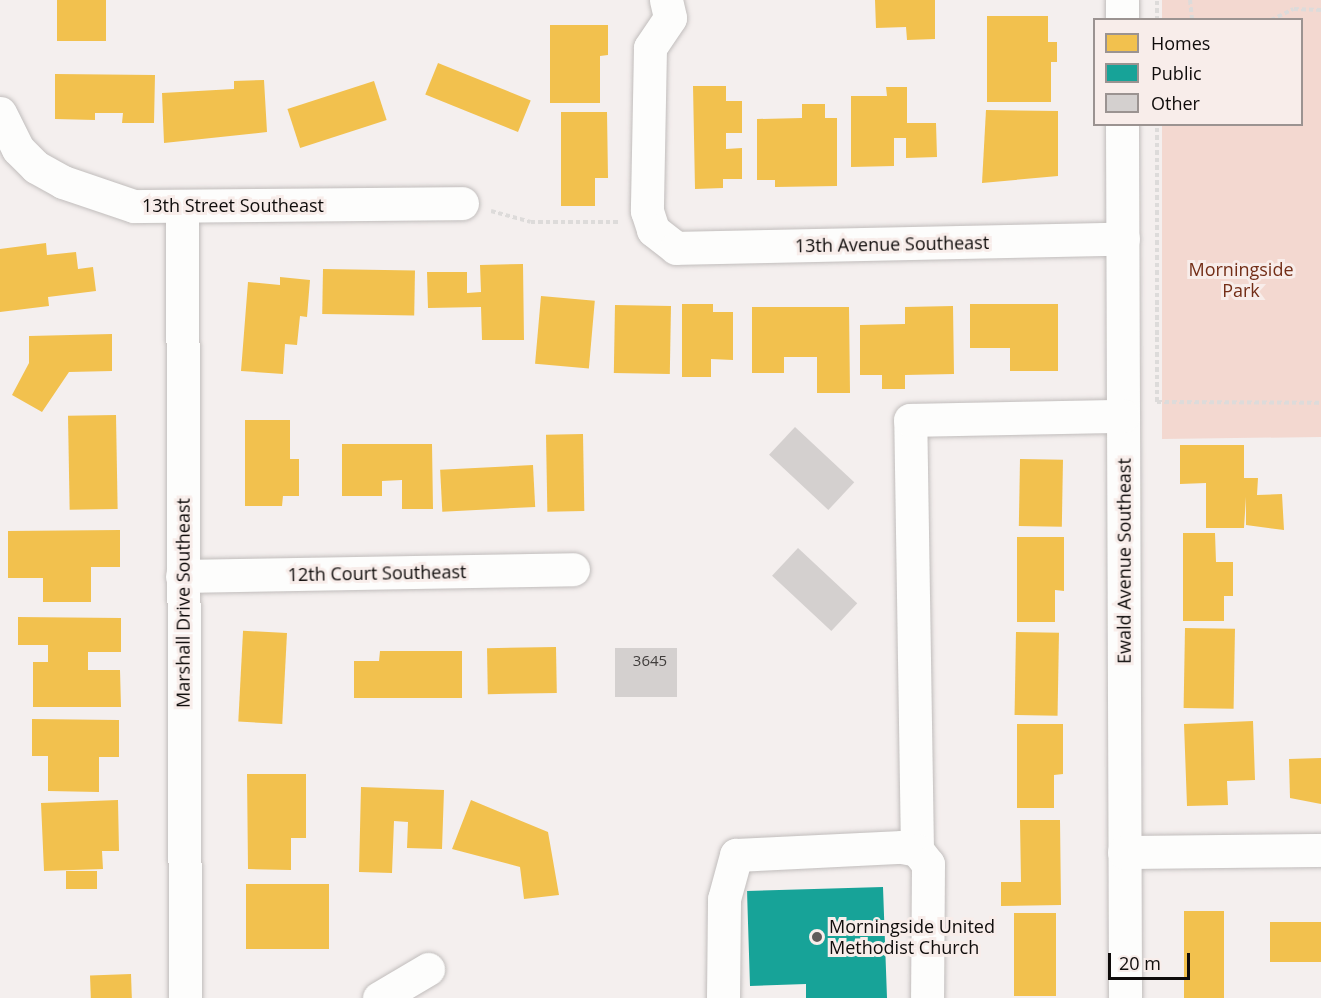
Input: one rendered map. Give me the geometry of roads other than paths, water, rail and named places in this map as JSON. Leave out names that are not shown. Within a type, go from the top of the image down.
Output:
[{"type":"street","points":[[1122,0],[1122,18]]},
{"type":"street","name":"13th Avenue Southeast","points":[[668,9],[650,48],[657,230],[676,248],[1123,239]]},
{"type":"street","name":"13th Street Southeast","points":[[0,113],[18,149],[63,182],[134,206],[182,208],[462,203]]},
{"type":"street","name":"Ewald Avenue Southeast","points":[[1122,126],[1125,998]]},
{"type":"street","name":"Marshall Drive Southeast","points":[[182,208],[185,998]]},
{"type":"street","points":[[917,850],[910,420],[1123,408]]},
{"type":"street","name":"12th Court Southeast","points":[[182,576],[573,569]]},
{"type":"street","points":[[723,998],[723,899],[736,855],[902,846],[917,850],[928,864],[927,998]]},
{"type":"street","points":[[1124,852],[1321,850]]},
{"type":"street","points":[[379,998],[428,969]]},
{"type":"place","name":"Morningside United Methodist Church","points":[[817,937]]},
{"type":"park label","name":"Morningside Park","points":[[1241,280]]}]
